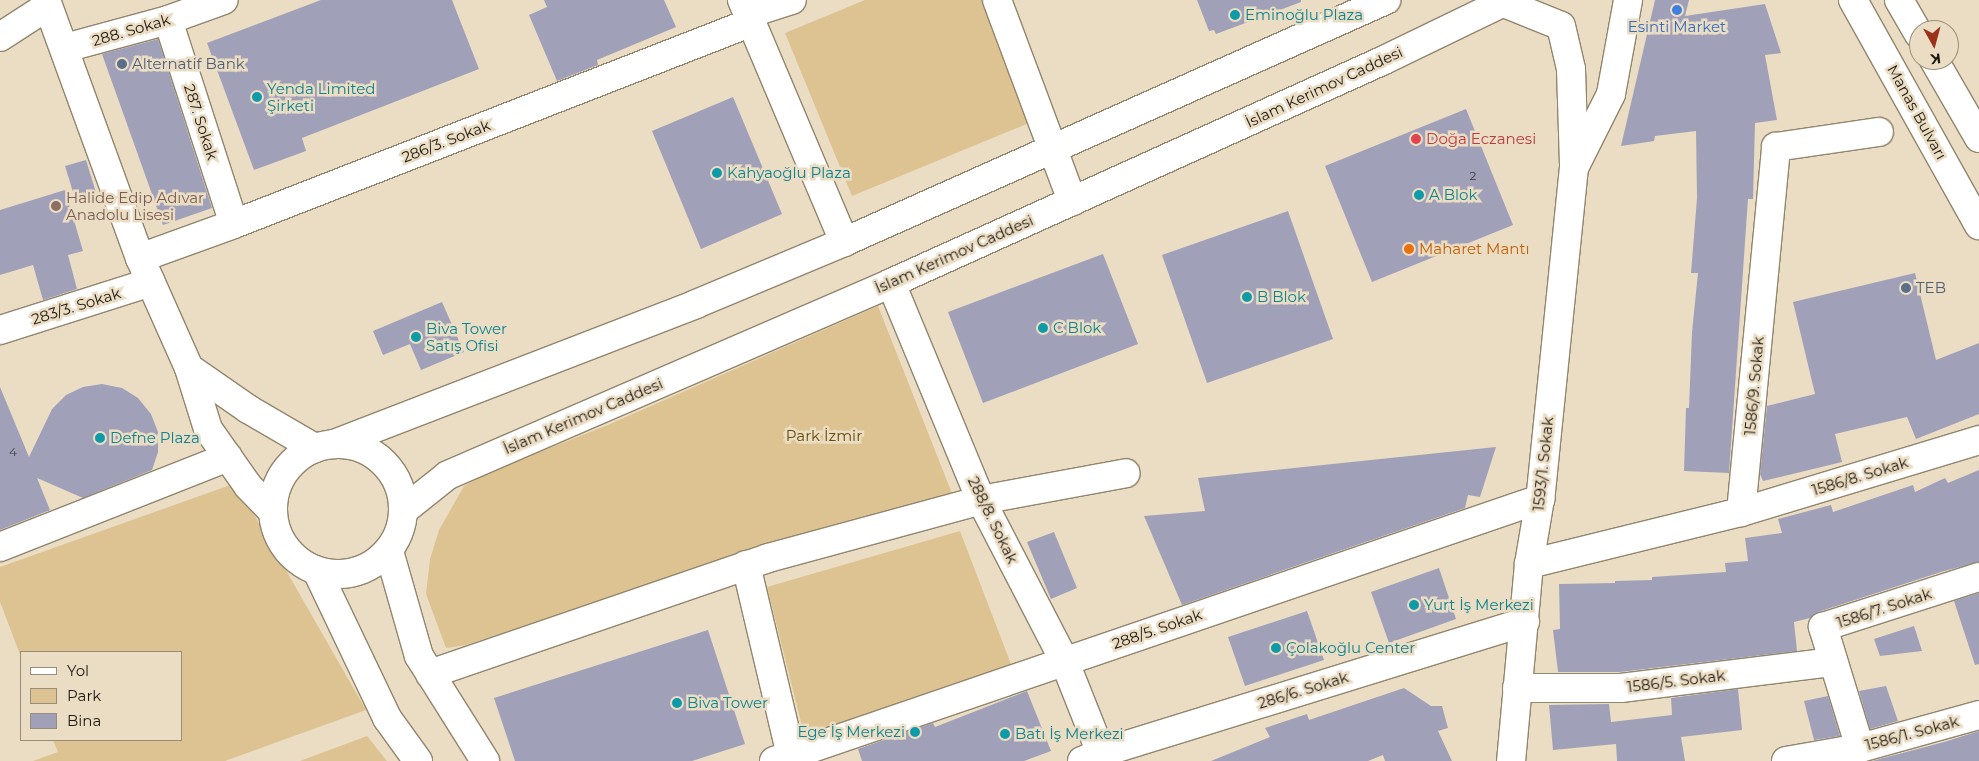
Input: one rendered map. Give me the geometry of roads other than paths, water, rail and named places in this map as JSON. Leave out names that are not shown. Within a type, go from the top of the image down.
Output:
[{"type":"street","name":"288. Sokak","points":[[65,48],[168,20],[224,0]]},
{"type":"street","name":"286/3. Sokak","points":[[140,258],[234,224],[747,12],[792,0]]},
{"type":"street","points":[[997,0],[1072,201]]},
{"type":"street","points":[[189,368],[248,409],[324,446],[356,446],[376,455],[391,470],[401,489],[404,510],[400,532],[389,550],[374,564],[356,572],[336,574],[317,571],[295,558],[279,537],[273,512],[275,492],[283,474],[297,458],[324,446],[696,304],[844,242],[1386,0]]},
{"type":"street","name":"1593/1. Sokak","points":[[1574,167],[1611,94],[1628,0]]},
{"type":"street","name":"Manas Bulvarı","points":[[1853,0],[1979,225]]},
{"type":"street","points":[[1899,0],[1911,20]]},
{"type":"street","name":"1593/1. Sokak","points":[[1506,1],[1561,26],[1571,69],[1574,167],[1540,500],[1529,564],[1512,761]]},
{"type":"street","name":"İslam Kerimov Caddesi","points":[[404,510],[448,475],[891,283],[1382,61],[1506,1]]},
{"type":"street","points":[[0,37],[47,3],[140,258],[189,368],[208,429],[248,486],[273,512]]},
{"type":"street","points":[[747,12],[844,242]]},
{"type":"street","name":"287. Sokak","points":[[168,20],[234,224]]},
{"type":"street","points":[[1940,70],[1979,138]]},
{"type":"street","name":"1586/9. Sokak","points":[[1741,512],[1776,147],[1879,132]]},
{"type":"street","name":"283/3. Sokak","points":[[0,330],[151,282]]},
{"type":"street","name":"288/8. Sokak","points":[[891,283],[981,500],[1064,660],[1091,757]]},
{"type":"street","name":"1586/8. Sokak","points":[[1741,512],[1979,440]]},
{"type":"street","points":[[0,547],[228,457]]},
{"type":"street","points":[[430,674],[746,565],[981,500],[1126,473]]},
{"type":"street","name":"288/5. Sokak","points":[[783,758],[1064,660],[1540,500]]},
{"type":"street","points":[[1529,564],[1741,512]]},
{"type":"street","points":[[389,550],[419,656],[485,761]]},
{"type":"street","points":[[746,565],[783,758]]},
{"type":"street","points":[[317,571],[387,718],[418,761]]},
{"type":"street","name":"1586/7. Sokak","points":[[1860,748],[1823,627],[1979,577]]},
{"type":"street","name":"286/6. Sokak","points":[[1091,757],[1525,622]]},
{"type":"street","name":"1586/5. Sokak","points":[[1517,688],[1621,688],[1834,662]]},
{"type":"street","name":"1586/1. Sokak","points":[[1786,761],[1860,748],[1979,715]]},
{"type":"place","name":"Esinti Market","points":[[1677,10]]},
{"type":"place","name":"Eminoğlu Plaza","points":[[1235,15]]},
{"type":"place","name":"Alternatif Bank","points":[[122,64]]},
{"type":"place","name":"Yenda Limited Şirketi","points":[[257,97]]},
{"type":"place","name":"Doğa Eczanesi","points":[[1416,139]]},
{"type":"place","name":"Kahyaoğlu Plaza","points":[[717,173]]},
{"type":"place","name":"A Blok","points":[[1419,195]]},
{"type":"place","name":"Halide Edip Adıvar Anadolu Lisesi","points":[[56,206]]},
{"type":"place","name":"Maharet Mantı","points":[[1409,249]]},
{"type":"place","name":"TEB","points":[[1906,288]]},
{"type":"place","name":"B Blok","points":[[1247,297]]},
{"type":"place","name":"C Blok","points":[[1043,328]]},
{"type":"place","name":"Biva Tower Satış Ofisi","points":[[416,337]]},
{"type":"place","name":"Defne Plaza","points":[[100,438]]},
{"type":"place","name":"Yurt İş Merkezi","points":[[1414,605]]},
{"type":"place","name":"Çolakoğlu Center","points":[[1276,648]]},
{"type":"place","name":"Biva Tower","points":[[677,703]]},
{"type":"place","name":"Ege İş Merkezi","points":[[915,732]]},
{"type":"place","name":"Batı İş Merkezi","points":[[1005,734]]},
{"type":"park label","name":"Park İzmir","points":[[824,436]]}]
